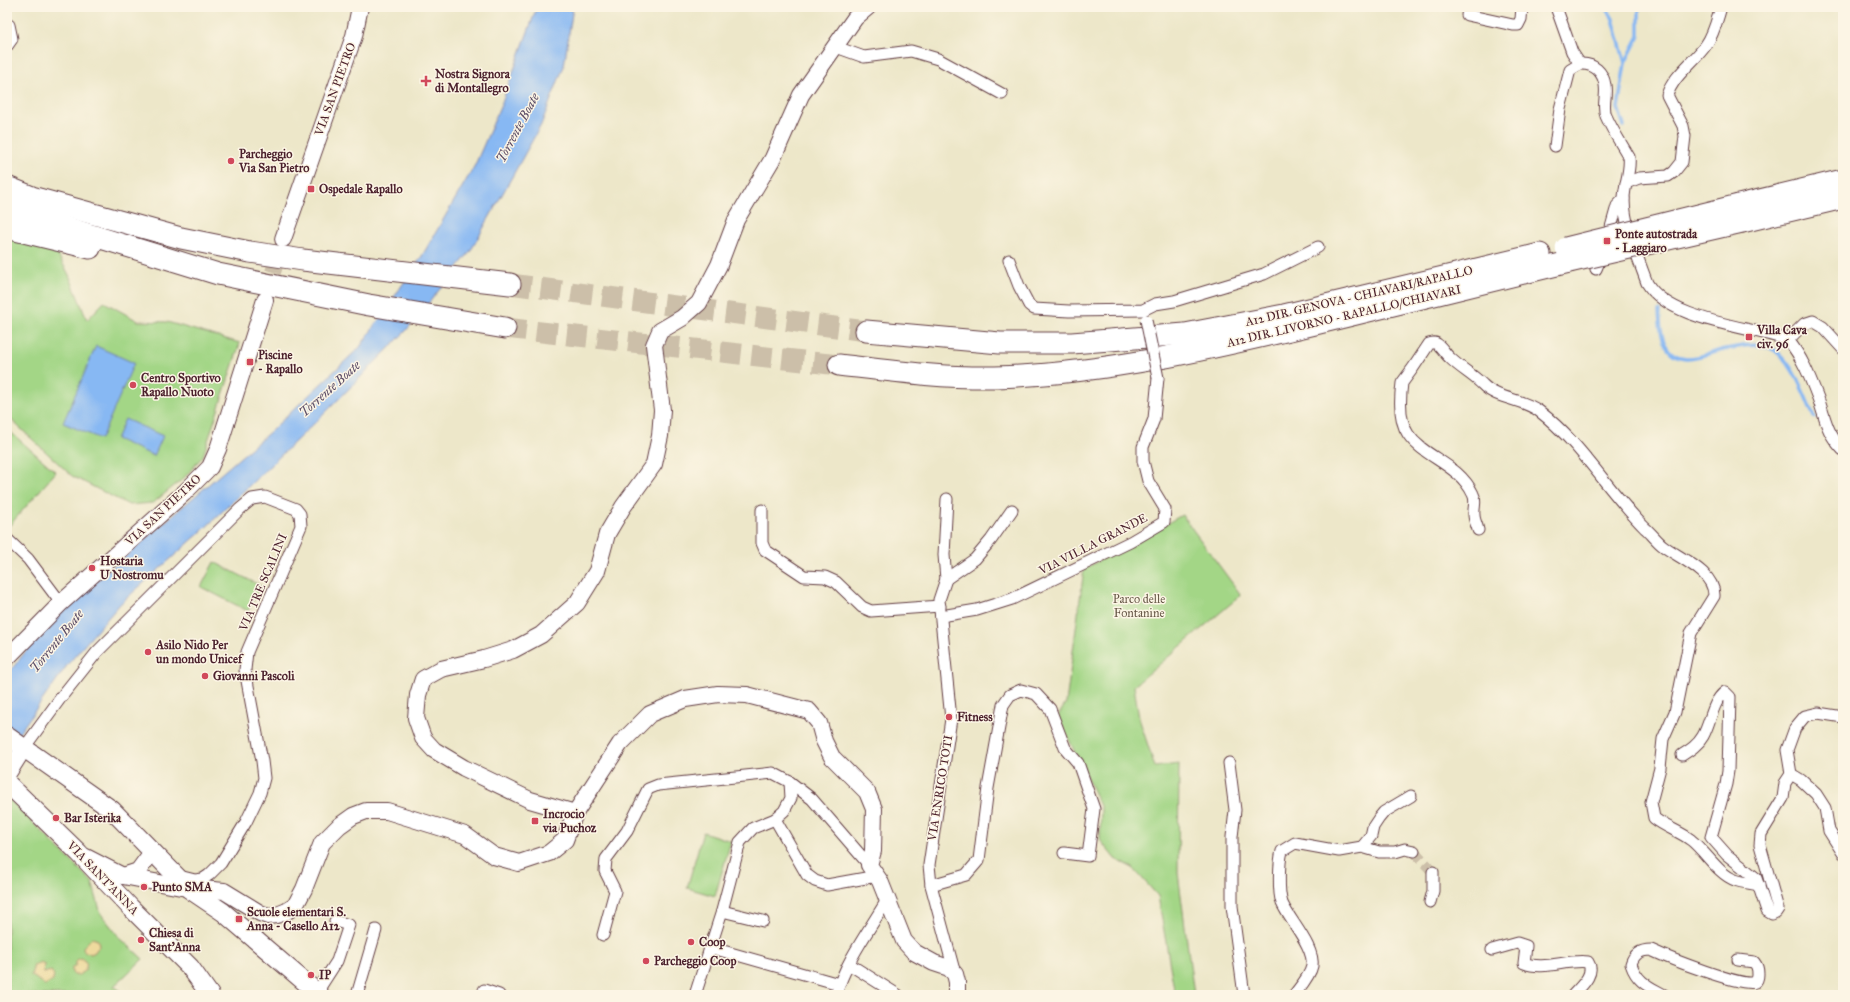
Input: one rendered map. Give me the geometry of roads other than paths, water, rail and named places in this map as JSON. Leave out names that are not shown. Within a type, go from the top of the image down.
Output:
[{"type":"highway","points":[[1740,214],[1843,180]]},
{"type":"highway","points":[[7,187],[32,197],[181,238],[250,252],[394,271],[510,284]]},
{"type":"highway","name":"A12 DIR. LIVORNO - RAPALLO/CHIAVARI","points":[[839,365],[920,375],[994,377],[1074,372],[1142,362],[1234,343],[1568,255],[1740,214],[1843,198]]},
{"type":"highway","points":[[7,207],[39,219],[218,274],[369,305],[505,328]]},
{"type":"highway","points":[[7,228],[188,272],[218,274]]},
{"type":"highway","name":"A12 DIR. GENOVA - CHIAVARI/RAPALLO","points":[[866,330],[1000,343],[1072,343],[1185,334],[1284,315],[1568,255]]},
{"type":"main road","points":[[16,743],[112,810],[188,889],[223,912],[318,994]]},
{"type":"main road","name":"VIA SANT'ANNA","points":[[7,783],[79,853],[190,967],[210,995]]},
{"type":"street","name":"VIA SAN PIETRO","points":[[283,239],[354,36],[360,7]]},
{"type":"street","points":[[575,813],[517,795],[464,768],[434,750],[424,738],[416,718],[418,695],[423,679],[441,669],[484,659],[513,650],[541,636],[577,603],[597,571],[608,534],[623,506],[654,464],[660,436],[662,410],[654,345],[660,331],[682,318],[699,303],[719,265],[736,220],[773,158],[801,96],[816,71],[836,47],[854,13],[868,7]]},
{"type":"street","points":[[1467,15],[1506,24],[1518,25],[1521,19],[1522,7]]},
{"type":"street","points":[[1556,7],[1572,52],[1580,64]]},
{"type":"street","points":[[1626,183],[1639,178],[1668,176],[1674,172],[1682,162],[1685,136],[1683,126],[1667,95],[1675,81],[1706,45],[1714,30],[1721,7]]},
{"type":"street","points":[[7,24],[9,25],[12,39],[7,46]]},
{"type":"street","points":[[836,47],[864,57],[911,51],[938,59],[1002,94]]},
{"type":"street","points":[[1555,146],[1560,110],[1570,70],[1580,64],[1595,66],[1600,72],[1605,86],[1604,108],[1606,116],[1629,157],[1630,164],[1624,199],[1626,217],[1647,283],[1652,291],[1670,305],[1678,309],[1788,340],[1797,350],[1806,368],[1818,399],[1826,427],[1843,450]]},
{"type":"street","points":[[1596,269],[1606,245],[1617,206],[1624,199]]},
{"type":"street","points":[[1010,260],[1019,286],[1029,305],[1034,309],[1145,315],[1155,304],[1174,301],[1208,292],[1264,274],[1318,247]]},
{"type":"street","name":"VIA SAN PIETRO","points":[[9,657],[61,603],[184,493],[210,467],[218,449],[265,300]]},
{"type":"street","name":"VIA VILLA GRANDE","points":[[940,611],[977,610],[1012,599],[1130,542],[1164,522],[1165,509],[1148,481],[1143,462],[1143,448],[1154,419],[1158,378],[1145,315]]},
{"type":"street","points":[[1788,340],[1804,324],[1813,320],[1823,327],[1843,349]]},
{"type":"street","points":[[1478,530],[1474,514],[1476,501],[1464,479],[1447,464],[1414,442],[1407,433],[1403,424],[1402,382],[1429,344],[1432,343],[1439,345],[1450,358],[1476,377],[1490,392],[1524,402],[1538,410],[1558,428],[1596,470],[1615,495],[1661,545],[1697,568],[1708,579],[1714,590],[1714,596],[1691,633],[1675,712],[1663,739],[1660,768],[1651,802],[1654,818],[1664,826],[1691,840],[1733,880],[1759,885]]},
{"type":"street","name":"VIA TRE SCALINI","points":[[16,743],[62,696],[97,652],[240,508],[252,499],[265,497],[296,508],[300,514],[301,526],[247,652],[245,670],[264,778],[260,793],[251,813],[221,863],[209,876],[204,879]]},
{"type":"street","name":"VIA ENRICO TOTI","points":[[947,499],[944,555],[946,579],[938,600],[950,719],[929,865],[931,885],[955,974],[957,995]]},
{"type":"street","points":[[762,510],[762,543],[765,550],[804,576],[825,577],[836,582],[862,607],[871,611],[940,611]]},
{"type":"street","points":[[946,579],[975,559],[991,540],[1012,510]]},
{"type":"street","points":[[7,539],[28,560],[61,603]]},
{"type":"street","points":[[931,885],[966,875],[979,860],[988,788],[1004,705],[1010,695],[1021,690],[1036,694],[1050,709],[1065,748],[1078,764],[1094,809],[1088,856],[1064,853]]},
{"type":"street","points":[[1682,755],[1694,748],[1703,737],[1719,696],[1725,692],[1730,698],[1728,771],[1711,838],[1727,855],[1756,878],[1767,911],[1772,914],[1775,913],[1778,908],[1762,853],[1760,840],[1765,826],[1783,798],[1785,783],[1791,774],[1787,750],[1794,728],[1805,716],[1818,713],[1843,717]]},
{"type":"street","points":[[173,874],[185,879],[204,879],[218,886],[260,913],[268,916],[287,912],[296,906],[322,843],[339,826],[353,816],[366,811],[387,811],[465,835],[494,856],[519,863],[549,853],[565,840],[575,813],[620,744],[650,714],[685,700],[718,694],[747,695],[809,712],[819,722],[824,741],[832,757],[867,792],[874,809],[873,870]]},
{"type":"street","points":[[7,775],[16,743]]},
{"type":"street","points":[[1228,763],[1235,810],[1232,837],[1232,906],[1244,995]]},
{"type":"street","points":[[603,935],[615,891],[605,870],[606,859],[627,831],[648,789],[658,785],[773,773],[790,782],[812,799],[873,870],[904,941],[914,952],[934,963],[949,968],[955,974]]},
{"type":"street","points":[[1791,774],[1801,780],[1816,794],[1825,808],[1829,831],[1843,853]]},
{"type":"street","points":[[695,995],[709,947],[722,911],[740,842],[754,828],[775,819],[784,812],[791,798],[790,782]]},
{"type":"street","points":[[1362,847],[1371,836],[1373,827],[1384,812],[1411,796]]},
{"type":"street","points":[[775,819],[807,875],[815,881],[827,884],[873,870]]},
{"type":"street","points":[[1294,995],[1305,980],[1312,966],[1310,951],[1282,902],[1279,862],[1282,851],[1295,843],[1339,851],[1362,847],[1379,852],[1395,852],[1405,849],[1414,851]]},
{"type":"street","points":[[123,876],[138,870],[152,852]]},
{"type":"street","points":[[79,853],[123,876],[188,889],[203,888],[224,891]]},
{"type":"street","points":[[1430,902],[1433,891],[1433,872]]},
{"type":"street","points":[[836,995],[839,984],[849,964],[887,900]]},
{"type":"street","points":[[722,911],[763,921]]},
{"type":"street","points":[[318,994],[337,962],[349,925],[334,921]]},
{"type":"street","points":[[357,995],[376,930]]},
{"type":"street","points":[[1492,950],[1517,943],[1526,946],[1524,963],[1532,966],[1580,961],[1588,962],[1590,971],[1586,980],[1573,995]]},
{"type":"street","points":[[709,947],[839,984]]},
{"type":"street","points":[[1664,995],[1640,981],[1634,974],[1631,964],[1636,955],[1640,952],[1651,950],[1733,981],[1750,983],[1755,982],[1758,978],[1758,968],[1754,962],[1738,960]]},
{"type":"street","points":[[849,964],[898,995]]},
{"type":"street","points":[[484,990],[500,995]]},
{"type":"water","name":"Torrente Boate","points":[[537,7],[573,7],[564,66],[541,125],[470,252],[405,332],[325,413],[202,531],[120,604],[68,664],[7,750],[7,675],[34,641],[59,613],[272,430],[360,347],[422,256],[475,165],[501,105]]},
{"type":"water","points":[[96,346],[134,363],[101,439],[63,423]]},
{"type":"water","points":[[125,419],[163,436],[154,456],[116,439]]},
{"type":"waterway","points":[[1606,7],[1613,19],[1625,63]]},
{"type":"waterway","points":[[1624,126],[1618,108],[1625,63],[1639,36],[1639,7]]},
{"type":"waterway","points":[[1659,311],[1660,328],[1663,340],[1670,351],[1676,356],[1683,358],[1699,357],[1727,349],[1751,345],[1768,347],[1776,351],[1784,358],[1796,377],[1814,417]]},
{"type":"tunnel","points":[[266,295],[281,246]]},
{"type":"tunnel","points":[[510,284],[866,331]]},
{"type":"tunnel","points":[[505,328],[839,365]]},
{"type":"tunnel","points":[[1414,851],[1433,872]]},
{"type":"place","name":"Nostra Signora di Montallegro","points":[[426,81]]},
{"type":"place","name":"Parcheggio Via San Pietro","points":[[231,161]]},
{"type":"place","name":"Ospedale Rapallo","points":[[311,189]]},
{"type":"place","name":"Ponte autostrada - Laggiaro","points":[[1607,241]]},
{"type":"place","name":"Villa Cava civ. 96","points":[[1749,337]]},
{"type":"place","name":"Piscine - Rapallo","points":[[250,362]]},
{"type":"place","name":"Centro Sportivo Rapallo Nuoto","points":[[133,385]]},
{"type":"place","name":"Hostaria U Nostromu","points":[[92,568]]},
{"type":"place","name":"Asilo Nido Per un mondo Unicef","points":[[148,652]]},
{"type":"place","name":"Giovanni Pascoli","points":[[205,676]]},
{"type":"place","name":"Fitness","points":[[949,717]]},
{"type":"place","name":"Bar Isterika","points":[[56,818]]},
{"type":"place","name":"Incrocio via Puchoz","points":[[535,821]]},
{"type":"place","name":"Punto SMA","points":[[144,887]]},
{"type":"place","name":"Scuole elementari S. Anna - Casello A12","points":[[239,919]]},
{"type":"place","name":"Chiesa di Sant'Anna","points":[[141,940]]},
{"type":"place","name":"Coop","points":[[691,942]]},
{"type":"place","name":"Parcheggio Coop","points":[[646,961]]},
{"type":"place","name":"IP","points":[[311,975]]},
{"type":"park label","name":"Parco delle Fontanine","points":[[1139,606]]}]
